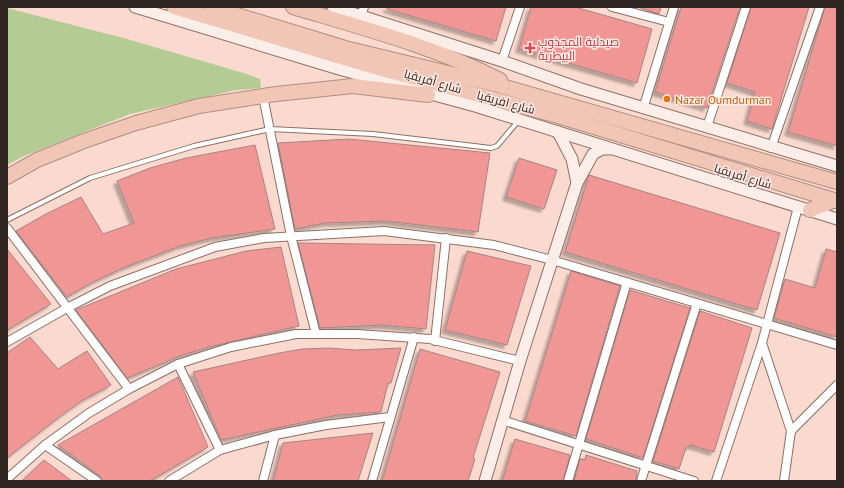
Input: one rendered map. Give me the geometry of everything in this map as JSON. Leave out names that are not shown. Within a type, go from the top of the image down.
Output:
[{"type":"highway","name":"شارع افريقيا","points":[[174,7],[218,13],[346,48],[528,94],[837,182]]},
{"type":"highway","points":[[293,7],[377,32],[471,65],[528,94]]},
{"type":"highway","name":"شارع افريقيا","points":[[218,13],[378,68],[558,116],[836,201]]},
{"type":"highway","points":[[7,177],[37,160],[71,146],[136,123],[199,106],[263,96],[353,86],[428,95]]},
{"type":"highway","points":[[804,209],[836,201]]},
{"type":"street","name":"شارع أفريقيا","points":[[135,7],[428,95],[475,106],[837,218]]},
{"type":"street","points":[[333,7],[363,12],[502,62],[643,109],[708,127],[771,148],[837,166]]},
{"type":"street","points":[[502,62],[520,7]]},
{"type":"street","points":[[612,7],[669,22]]},
{"type":"street","points":[[643,109],[674,7]]},
{"type":"street","points":[[708,127],[746,7]]},
{"type":"street","points":[[771,148],[820,7]]},
{"type":"street","points":[[263,96],[291,236],[316,334]]},
{"type":"street","points":[[558,132],[572,159],[577,182]]},
{"type":"street","points":[[485,481],[520,361],[577,182],[593,154],[602,149],[613,149]]},
{"type":"street","points":[[716,481],[762,343],[766,324],[804,209]]},
{"type":"street","points":[[7,228],[129,389]]},
{"type":"street","points":[[7,342],[67,308],[110,286],[214,247],[264,238],[384,230],[494,246],[552,260],[837,345]]},
{"type":"street","points":[[435,341],[446,238]]},
{"type":"street","points":[[568,481],[627,282]]},
{"type":"street","points":[[641,481],[697,303]]},
{"type":"street","points":[[7,479],[45,445],[89,413],[129,389],[178,364],[231,347],[296,334],[414,337],[520,361]]},
{"type":"street","points":[[372,481],[414,337]]},
{"type":"street","points":[[762,343],[791,431],[784,481]]},
{"type":"street","points":[[178,364],[220,450]]},
{"type":"street","points":[[791,431],[837,385]]},
{"type":"street","points":[[169,481],[220,450],[275,435],[326,425],[390,418]]},
{"type":"street","points":[[502,420],[694,481]]},
{"type":"street","points":[[263,481],[275,435]]},
{"type":"street","points":[[45,445],[97,481]]},
{"type":"lane","points":[[7,220],[90,178],[194,146],[270,129],[373,134],[491,148],[497,146],[520,120]]},
{"type":"green space","points":[[7,8],[127,39],[247,74],[260,79],[261,88],[236,90],[130,114],[24,156],[7,165]]},
{"type":"building","points":[[387,7],[506,7],[496,41],[387,9]]},
{"type":"building","points":[[531,7],[575,7],[652,29],[637,83],[519,49]]},
{"type":"building","points":[[638,7],[661,7],[659,14]]},
{"type":"building","points":[[681,7],[740,7],[707,108],[655,92]]},
{"type":"building","points":[[751,7],[809,7],[772,129],[747,121],[755,92],[727,83]]},
{"type":"building","points":[[825,7],[837,7],[837,146],[788,132]]},
{"type":"building","points":[[349,139],[490,153],[478,232],[386,221],[325,223],[295,229],[278,143]]},
{"type":"building","points":[[255,145],[275,229],[212,238],[180,246],[123,268],[91,283],[67,297],[16,231],[81,197],[103,234],[134,223],[117,181],[150,168],[186,158]]},
{"type":"building","points":[[519,158],[557,170],[544,209],[506,197]]},
{"type":"building","points":[[589,175],[780,233],[757,310],[565,252]]},
{"type":"building","points":[[298,243],[435,245],[426,329],[382,325],[320,328]]},
{"type":"building","points":[[281,247],[299,326],[209,347],[180,356],[127,378],[76,310],[176,269],[246,251]]},
{"type":"building","points":[[7,249],[51,304],[7,330]]},
{"type":"building","points":[[826,249],[837,252],[837,337],[774,318],[785,279],[815,288]]},
{"type":"building","points":[[467,251],[531,266],[507,345],[445,330]]},
{"type":"building","points":[[571,271],[620,286],[576,436],[525,421]]},
{"type":"building","points":[[630,290],[690,308],[643,458],[586,439]]},
{"type":"building","points":[[700,311],[752,328],[714,452],[691,445],[686,448],[679,469],[653,461]]},
{"type":"building","points":[[30,337],[58,369],[87,351],[111,385],[83,400],[7,458],[7,353]]},
{"type":"building","points":[[328,348],[356,350],[401,348],[391,383],[388,383],[381,412],[338,415],[221,440],[193,372],[279,353],[302,349]]},
{"type":"building","points":[[420,349],[500,372],[473,458],[475,459],[468,481],[382,481]]},
{"type":"building","points":[[178,377],[208,447],[150,481],[103,481],[100,476],[58,445]]},
{"type":"building","points":[[373,433],[358,481],[273,481],[283,443]]},
{"type":"building","points":[[515,439],[570,455],[563,481],[502,481]]},
{"type":"building","points":[[586,455],[637,471],[636,481],[574,481],[580,459],[585,460]]},
{"type":"building","points":[[44,460],[72,481],[22,481]]},
{"type":"place","name":"صيدلية المجذوب البيطرية","points":[[530,48]]},
{"type":"place","name":"Nazar Oumdurman","points":[[667,99]]}]
